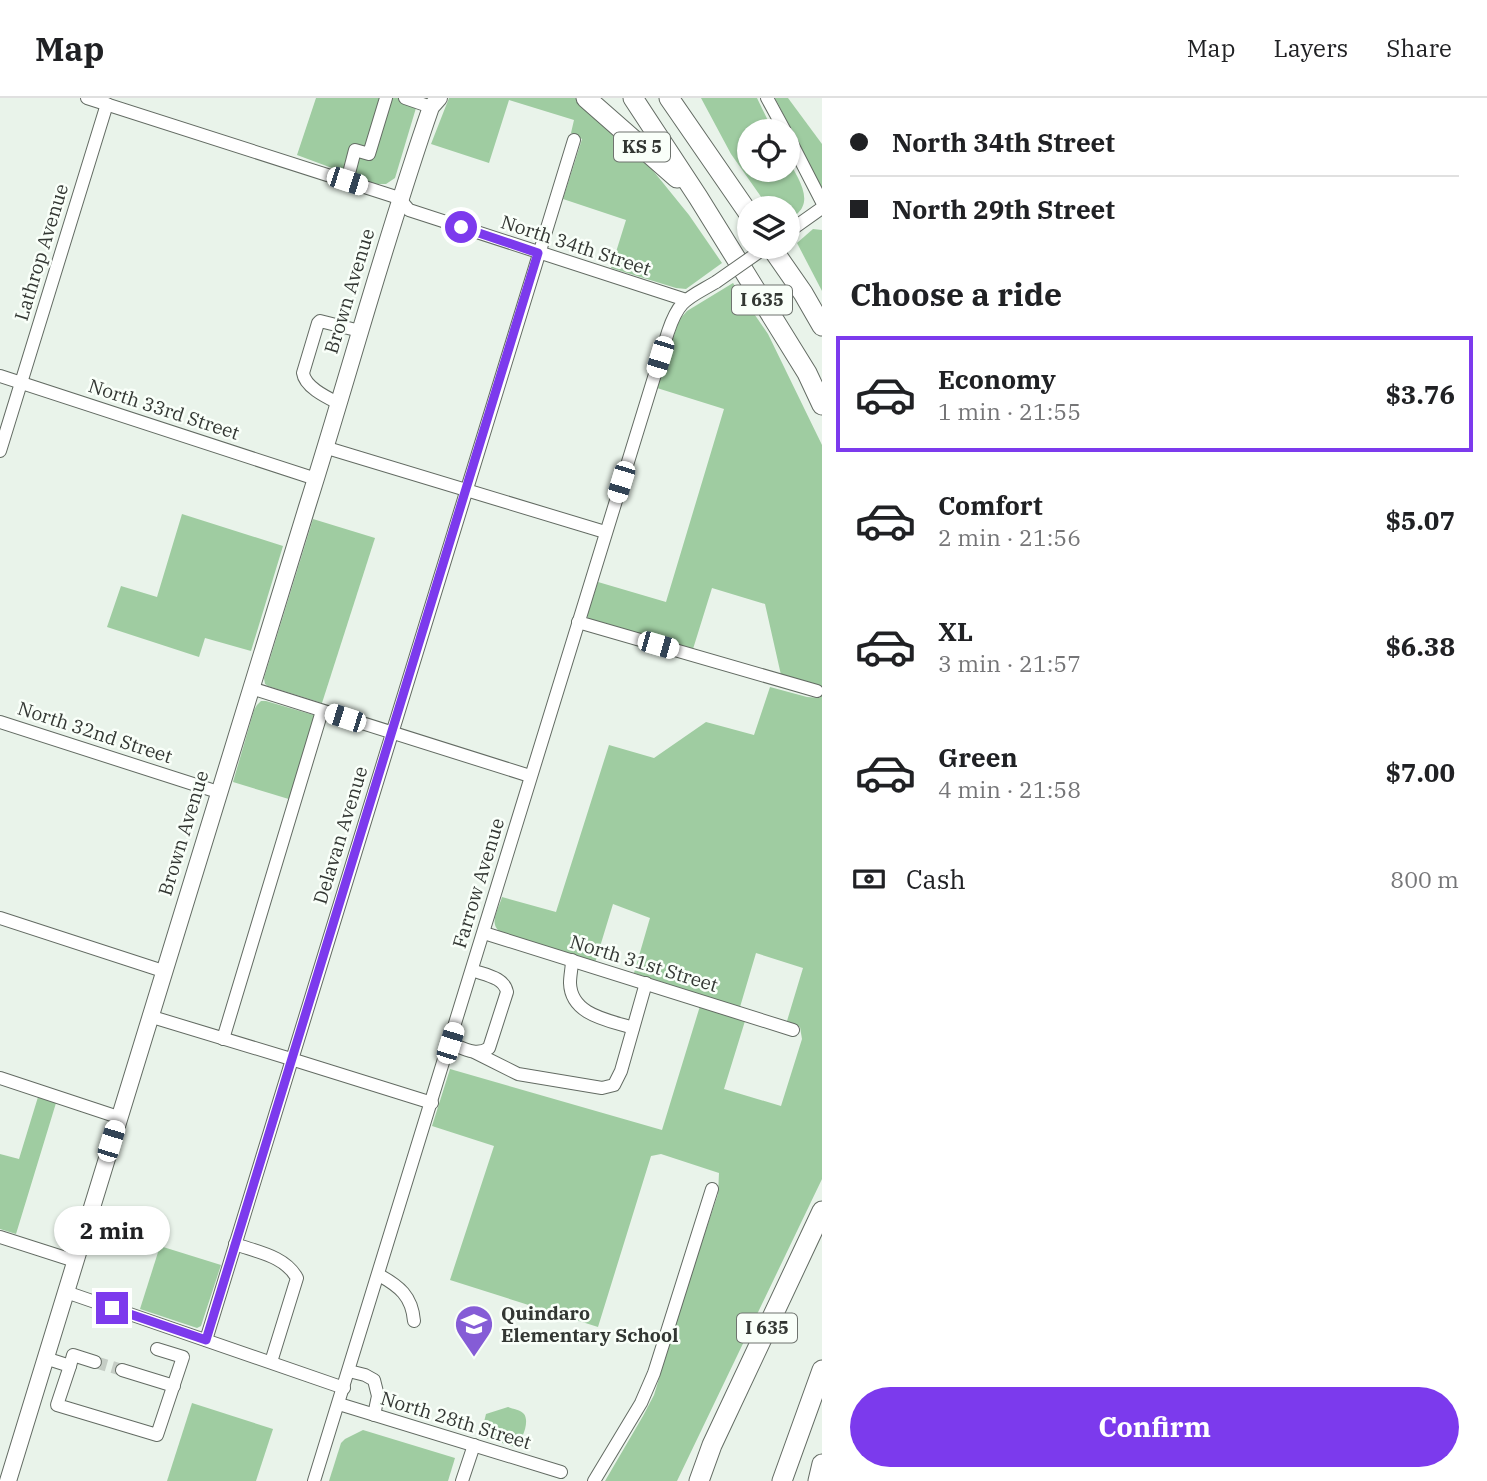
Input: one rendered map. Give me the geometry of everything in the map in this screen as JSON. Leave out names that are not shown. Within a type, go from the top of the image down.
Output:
[{"type":"highway","name":"KS 5","points":[[586,98],[698,197]]},
{"type":"highway","name":"I 635","points":[[632,98],[698,197],[807,373],[822,405]]},
{"type":"highway","points":[[669,98],[737,197]]},
{"type":"highway","name":"KS 5","points":[[683,98],[700,143]]},
{"type":"highway","name":"I 635","points":[[779,259],[822,326]]},
{"type":"highway","name":"I 635","points":[[699,1481],[712,1445],[822,1211]]},
{"type":"highway","points":[[782,1481],[822,1370]]},
{"type":"highway","points":[[693,1481],[712,1445]]},
{"type":"highway","points":[[818,1481],[822,1464]]},
{"type":"main road","name":"Brown Avenue","points":[[8,1481],[316,479],[399,198],[433,101]]},
{"type":"street","name":"North 34th Street","points":[[88,98],[399,198],[410,210],[686,300]]},
{"type":"street","points":[[347,181],[355,150],[369,154],[386,98]]},
{"type":"street","points":[[405,98],[433,101]]},
{"type":"street","points":[[767,98],[778,119]]},
{"type":"street","name":"Lathrop Avenue","points":[[0,451],[107,104]]},
{"type":"street","name":"Delavan Avenue","points":[[206,1340],[574,140]]},
{"type":"street","points":[[800,159],[822,202]]},
{"type":"street","points":[[800,222],[822,208]]},
{"type":"street","points":[[686,300],[749,259]]},
{"type":"street","name":"Farrow Avenue","points":[[314,1481],[671,323],[675,313],[686,300]]},
{"type":"street","points":[[338,402],[326,397],[303,378],[318,323],[320,321],[360,331]]},
{"type":"street","name":"North 33rd Street","points":[[0,376],[316,479]]},
{"type":"street","points":[[324,447],[606,532]]},
{"type":"street","points":[[578,622],[817,691]]},
{"type":"street","points":[[251,688],[530,776]]},
{"type":"street","points":[[223,1038],[322,711]]},
{"type":"street","name":"North 32nd Street","points":[[0,722],[218,792]]},
{"type":"street","points":[[0,918],[163,971]]},
{"type":"street","name":"North 31st Street","points":[[484,933],[793,1030]]},
{"type":"street","points":[[572,960],[570,986],[582,1009],[591,1015],[633,1028]]},
{"type":"street","points":[[472,970],[501,981],[507,992],[489,1048],[483,1053],[476,1053]]},
{"type":"street","points":[[450,1043],[518,1074],[602,1088],[614,1085],[621,1071],[646,983]]},
{"type":"street","points":[[149,1016],[432,1103]]},
{"type":"street","points":[[0,1078],[118,1117]]},
{"type":"street","points":[[594,1481],[641,1403],[654,1373],[712,1189]]},
{"type":"street","points":[[0,1237],[75,1261]]},
{"type":"street","points":[[235,1244],[282,1261],[292,1269],[297,1278],[271,1362]]},
{"type":"street","points":[[379,1275],[402,1291],[413,1311],[414,1321]]},
{"type":"street","points":[[66,1293],[344,1388]]},
{"type":"street","points":[[95,1362],[74,1355],[57,1405],[157,1435],[183,1357],[157,1349]]},
{"type":"street","points":[[46,1358],[70,1366]]},
{"type":"street","points":[[122,1370],[174,1387]]},
{"type":"street","points":[[349,1370],[374,1380],[378,1396],[374,1415]]},
{"type":"street","name":"North 28th Street","points":[[339,1404],[561,1472]]},
{"type":"street","points":[[462,1481],[474,1446]]},
{"type":"green space","points":[[316,98],[419,98],[395,178],[386,184],[375,184],[297,155]]},
{"type":"green space","points":[[449,98],[575,98],[642,157],[689,215],[722,263],[686,289],[611,268],[626,220],[563,199],[582,139],[571,133],[574,120],[509,100],[489,163],[431,144]]},
{"type":"green space","points":[[701,98],[757,98],[767,119],[737,119],[737,163]]},
{"type":"green space","points":[[775,98],[788,98],[822,144],[822,190],[800,147],[800,119],[786,119]]},
{"type":"green space","points":[[751,182],[799,182],[804,200],[800,210],[800,196],[761,196]]},
{"type":"green space","points":[[813,229],[822,230],[822,291],[800,249],[800,240]]},
{"type":"green space","points":[[733,283],[768,334],[822,445],[822,688],[781,675],[765,604],[712,588],[693,649],[590,621],[587,616],[598,582],[666,602],[724,409],[657,388],[679,320],[687,311]]},
{"type":"green space","points":[[182,514],[283,546],[251,651],[205,638],[199,657],[107,627],[121,586],[157,597]]},
{"type":"green space","points":[[313,519],[375,538],[322,703],[268,686],[264,678]]},
{"type":"green space","points":[[770,687],[807,697],[820,698],[822,693],[822,1179],[677,1481],[605,1481],[654,1395],[718,1194],[719,1173],[661,1154],[651,1156],[598,1327],[450,1280],[494,1146],[432,1126],[450,1069],[662,1130],[700,1006],[745,1021],[724,1089],[781,1106],[802,1039],[800,1027],[787,1021],[803,968],[756,953],[740,1007],[634,973],[650,918],[613,904],[595,963],[503,934],[495,922],[502,897],[556,912],[609,745],[654,758],[706,722],[754,735]]},
{"type":"green space","points":[[261,701],[317,716],[292,800],[233,782],[254,710]]},
{"type":"green space","points":[[38,1097],[56,1103],[16,1234],[0,1229],[0,1154],[19,1159]]},
{"type":"green space","points":[[160,1246],[221,1265],[201,1326],[197,1328],[140,1309]]},
{"type":"green space","points":[[192,1403],[273,1429],[256,1481],[167,1481]]},
{"type":"green space","points":[[508,1407],[526,1417],[524,1431],[515,1447],[481,1434],[486,1414]]},
{"type":"green space","points":[[363,1430],[455,1458],[448,1481],[329,1481],[341,1443]]},
{"type":"tunnel","points":[[95,1362],[122,1370]]},
{"type":"place","name":"Quindaro Elementary School","points":[[474,1358]]},
{"type":"route","points":[[112,1308],[206,1340],[538,253],[461,227]]}]
